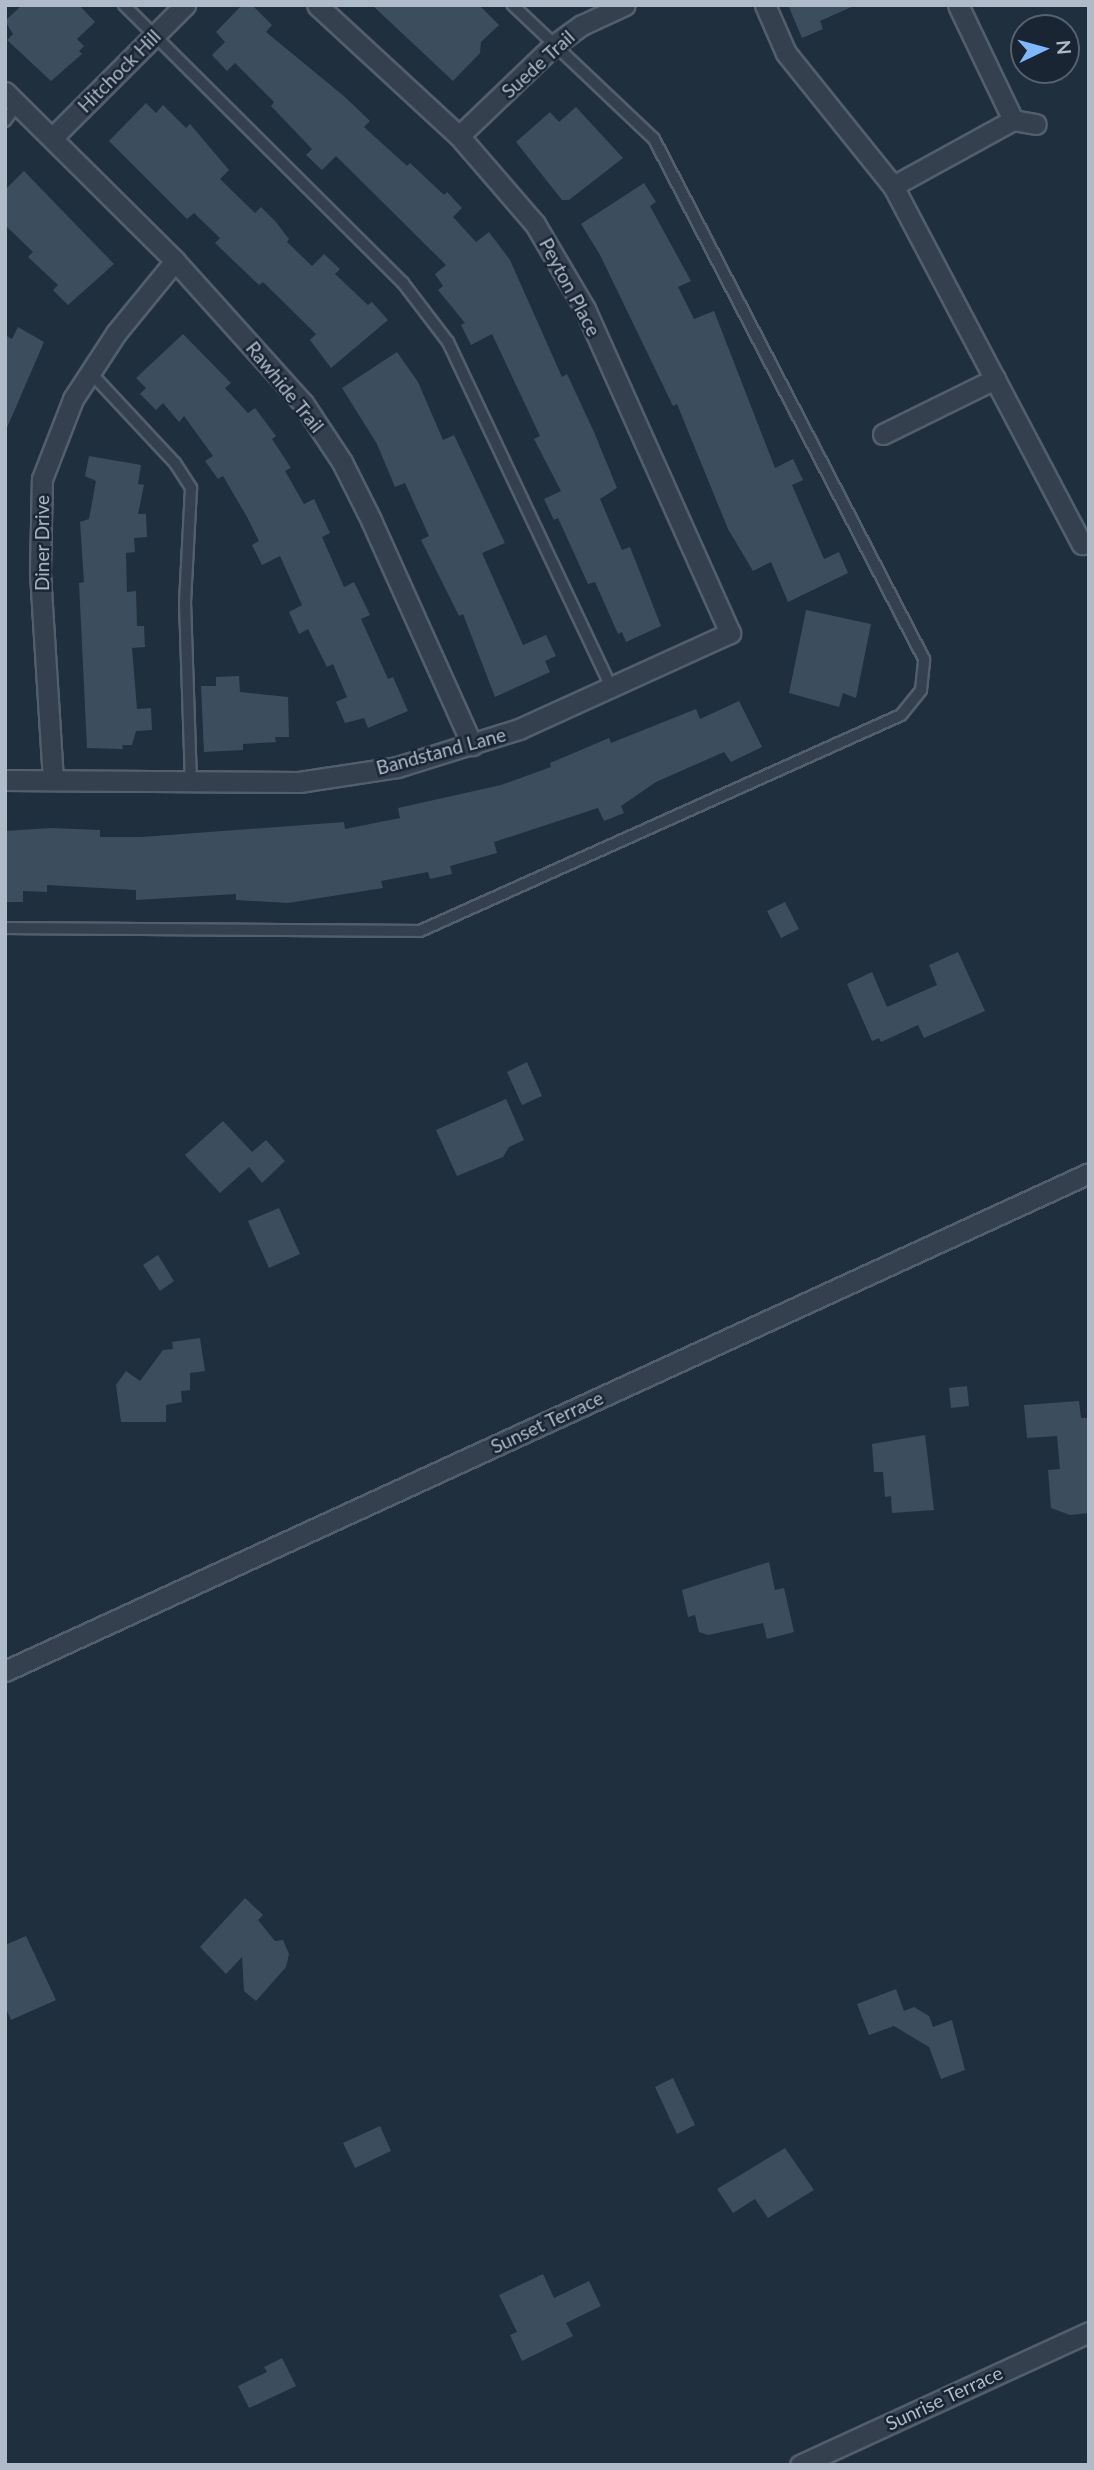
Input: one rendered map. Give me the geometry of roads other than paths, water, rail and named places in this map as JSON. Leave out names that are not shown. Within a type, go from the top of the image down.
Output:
[{"type":"street","name":"Hitchock Hill","points":[[53,137],[185,5]]},
{"type":"street","name":"Peyton Place","points":[[317,5],[459,136],[536,224],[585,309],[730,634]]},
{"type":"street","name":"Suede Trail","points":[[459,136],[554,46],[582,26],[625,5]]},
{"type":"street","points":[[765,5],[786,53],[893,186],[1082,544]]},
{"type":"street","points":[[958,5],[1013,120]]},
{"type":"street","name":"Rawhide Trail","points":[[11,98],[175,261],[303,403],[342,462],[472,745]]},
{"type":"street","points":[[893,186],[1013,120],[1036,124]]},
{"type":"street","name":"Diner Drive","points":[[53,780],[40,571],[42,478],[73,399],[90,372],[175,261]]},
{"type":"street","points":[[883,434],[995,379]]},
{"type":"street","name":"Bandstand Lane","points":[[5,780],[299,782],[397,767],[472,745],[730,634]]},
{"type":"street","name":"Sunset Terrace","points":[[5,1671],[1089,1173]]},
{"type":"street","name":"Sunrise Terrace","points":[[800,2465],[1089,2332]]},
{"type":"lane","points":[[124,5],[403,283],[448,342],[611,687]]},
{"type":"lane","points":[[5,928],[420,931],[901,715],[921,690],[924,659],[654,139],[513,5]]},
{"type":"lane","points":[[5,121],[11,98]]},
{"type":"lane","points":[[90,372],[175,463],[191,488],[185,602],[191,783]]}]
